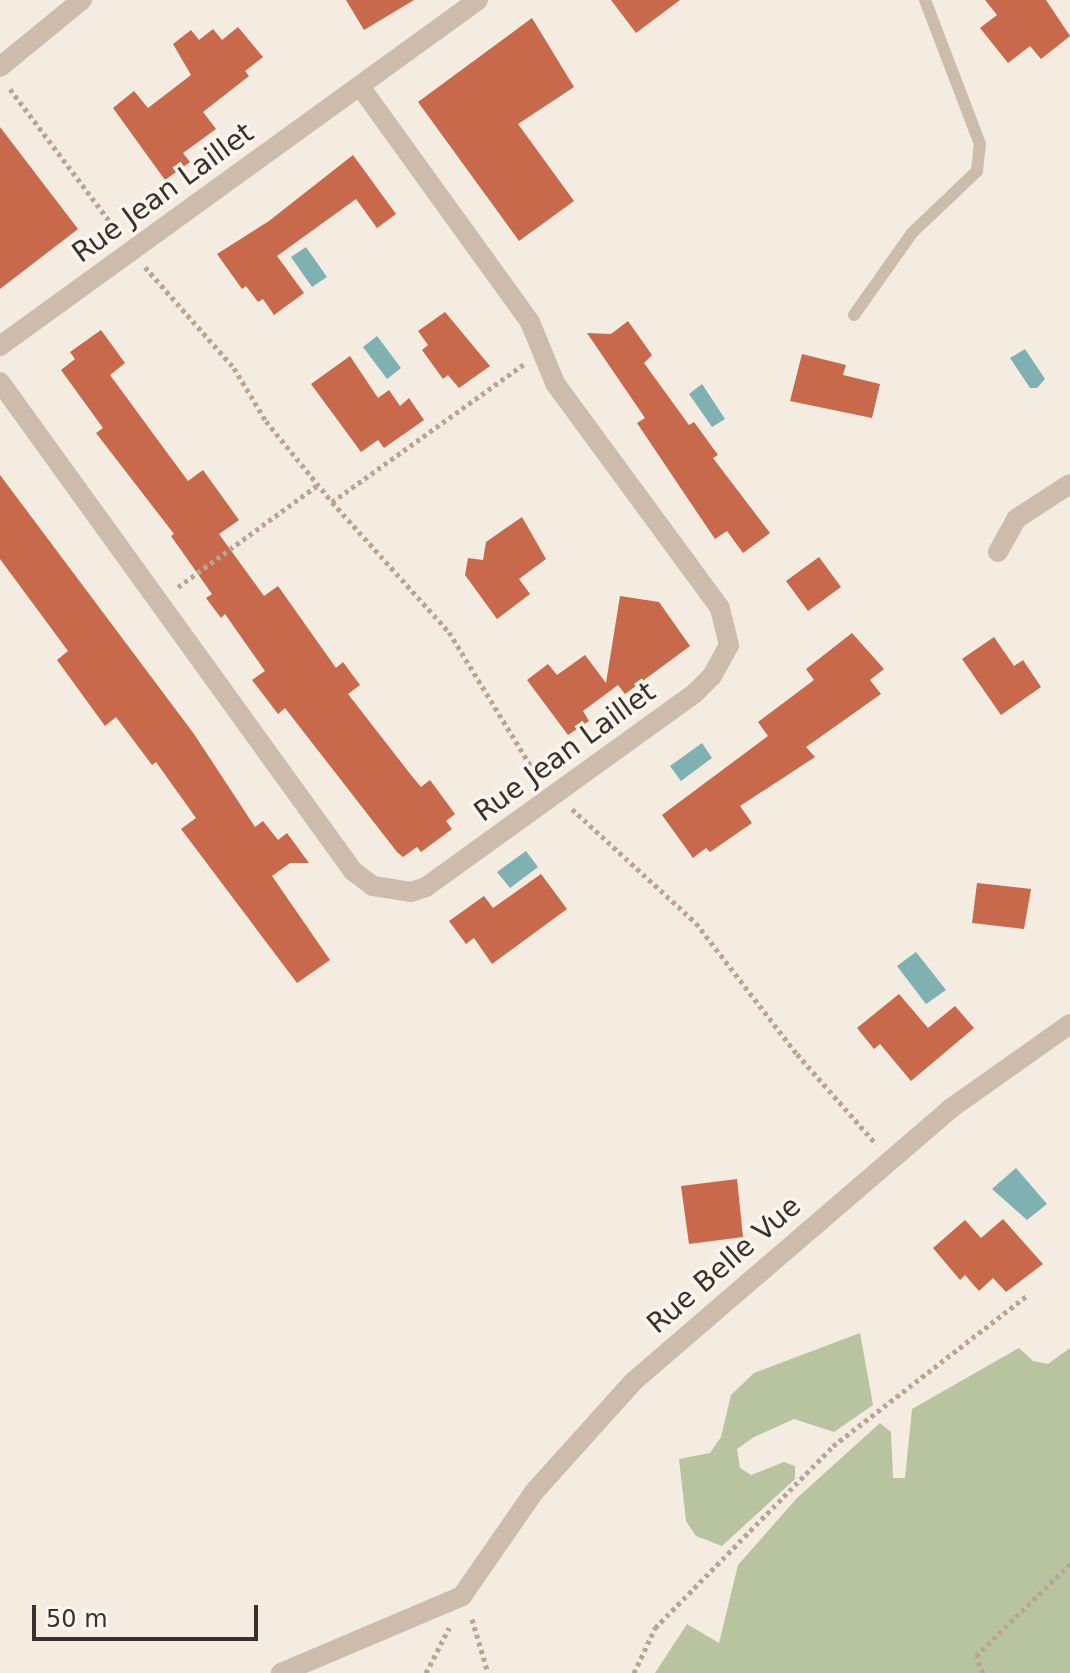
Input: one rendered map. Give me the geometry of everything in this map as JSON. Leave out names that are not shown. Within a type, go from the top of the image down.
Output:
[{"type":"street","points":[[0,67],[82,0]]},
{"type":"street","name":"Rue Jean Laillet","points":[[0,346],[478,0]]},
{"type":"street","name":"Rue Jean Laillet","points":[[0,382],[353,871],[373,886],[411,892],[426,887],[695,693],[723,660],[728,636],[720,608],[555,383],[530,322],[360,86]]},
{"type":"street","points":[[998,552],[1016,519],[1070,484]]},
{"type":"street","name":"Rue Belle Vue","points":[[462,1596],[534,1492],[634,1381],[950,1109],[1070,1024]]},
{"type":"street","points":[[281,1673],[462,1596]]},
{"type":"lane","points":[[854,315],[912,233],[977,171],[980,144],[925,0]]},
{"type":"path","points":[[0,76],[180,313],[234,368],[266,421],[332,502],[449,632],[485,698],[553,793],[696,923],[806,1064],[889,1160]]},
{"type":"path","points":[[332,502],[541,352]]},
{"type":"path","points":[[160,600],[319,484]]},
{"type":"path","points":[[634,1673],[655,1628],[833,1446],[1028,1295]]},
{"type":"path","points":[[983,1673],[976,1656],[1070,1564]]},
{"type":"path","points":[[426,1673],[462,1596]]},
{"type":"path","points":[[462,1596],[478,1631],[488,1673]]},
{"type":"green space","points":[[860,1333],[873,1405],[834,1432],[794,1419],[754,1437],[737,1449],[740,1468],[751,1475],[784,1462],[795,1466],[795,1479],[722,1546],[696,1536],[686,1521],[679,1459],[710,1453],[721,1437],[731,1395],[754,1373]]},
{"type":"green space","points":[[1019,1348],[1033,1361],[1048,1364],[1070,1348],[1070,1673],[655,1673],[687,1624],[719,1643],[738,1565],[797,1498],[880,1423],[891,1432],[893,1478],[905,1478],[912,1409]]},
{"type":"water","points":[[306,247],[327,277],[312,287],[291,257]]},
{"type":"water","points":[[377,336],[401,368],[387,379],[363,347]]},
{"type":"water","points":[[1025,349],[1045,379],[1037,388],[1030,388],[1010,358]]},
{"type":"water","points":[[702,384],[725,419],[712,427],[689,394]]},
{"type":"water","points":[[702,743],[712,758],[681,781],[670,766]]},
{"type":"water","points":[[526,851],[538,867],[510,888],[497,872]]},
{"type":"water","points":[[916,952],[946,990],[926,1004],[897,966]]},
{"type":"water","points":[[1016,1168],[1047,1204],[1027,1220],[992,1189]]},
{"type":"building","points":[[346,0],[414,0],[364,30]]},
{"type":"building","points":[[611,0],[680,0],[636,33]]},
{"type":"building","points":[[985,0],[1046,0],[1070,36],[1041,59],[1030,46],[1008,63],[980,28],[997,15]]},
{"type":"building","points":[[532,18],[574,87],[518,124],[574,201],[519,241],[418,102]]},
{"type":"building","points":[[238,27],[263,57],[245,71],[249,76],[203,112],[216,129],[183,153],[190,162],[165,180],[113,108],[134,91],[148,108],[191,75],[173,44],[191,30],[199,40],[213,29],[222,40]]},
{"type":"building","points":[[0,127],[78,229],[0,289]]},
{"type":"building","points":[[353,155],[396,214],[377,228],[356,199],[277,256],[304,293],[274,315],[263,299],[258,302],[246,286],[242,289],[217,254],[269,221]]},
{"type":"building","points":[[445,312],[490,366],[459,388],[448,375],[443,379],[422,350],[428,345],[418,331]]},
{"type":"building","points":[[628,321],[652,355],[644,363],[689,425],[694,422],[718,455],[713,458],[770,533],[743,553],[727,531],[715,539],[637,423],[645,418],[587,333],[611,334]]},
{"type":"building","points":[[101,330],[125,363],[110,375],[188,481],[203,470],[239,520],[219,534],[264,596],[278,586],[336,668],[343,662],[360,685],[348,694],[421,787],[430,780],[455,814],[446,821],[452,829],[421,852],[417,847],[403,857],[397,852],[285,708],[278,714],[252,680],[265,671],[225,614],[221,618],[206,598],[212,594],[171,536],[174,534],[96,433],[103,428],[61,370],[75,359],[70,352]]},
{"type":"building","points":[[802,354],[846,365],[843,375],[880,384],[872,418],[790,401]]},
{"type":"building","points":[[350,356],[378,398],[389,390],[400,406],[409,398],[424,420],[384,448],[378,440],[361,452],[311,384]]},
{"type":"building","points":[[0,475],[194,734],[255,827],[263,821],[278,840],[287,833],[309,863],[290,863],[272,876],[330,960],[297,983],[181,829],[196,818],[156,762],[152,765],[116,717],[105,726],[57,660],[68,651],[0,559]]},
{"type":"building","points":[[522,517],[546,559],[519,579],[530,594],[497,619],[465,575],[468,558],[483,560],[486,542]]},
{"type":"building","points":[[819,557],[841,587],[808,611],[786,581]]},
{"type":"building","points":[[620,596],[659,602],[690,646],[625,694],[618,685],[583,711],[589,721],[568,735],[527,680],[548,664],[557,675],[585,655],[606,683]]},
{"type":"building","points":[[852,633],[884,669],[870,680],[881,694],[806,747],[815,757],[740,806],[752,823],[710,852],[706,848],[693,858],[662,815],[768,736],[758,722],[814,680],[806,669]]},
{"type":"building","points":[[994,637],[1014,666],[1023,660],[1041,687],[1001,715],[962,659]]},
{"type":"building","points":[[541,874],[567,909],[492,964],[474,938],[466,944],[449,921],[484,896],[493,908]]},
{"type":"building","points":[[977,883],[1031,889],[1024,929],[972,923]]},
{"type":"building","points":[[899,994],[928,1028],[955,1006],[974,1028],[911,1081],[880,1044],[874,1049],[857,1028]]},
{"type":"building","points":[[737,1179],[743,1237],[689,1244],[681,1186]]},
{"type":"building","points":[[1003,1219],[1043,1264],[1006,1292],[993,1278],[979,1291],[965,1275],[960,1280],[933,1248],[965,1220],[981,1238]]}]
